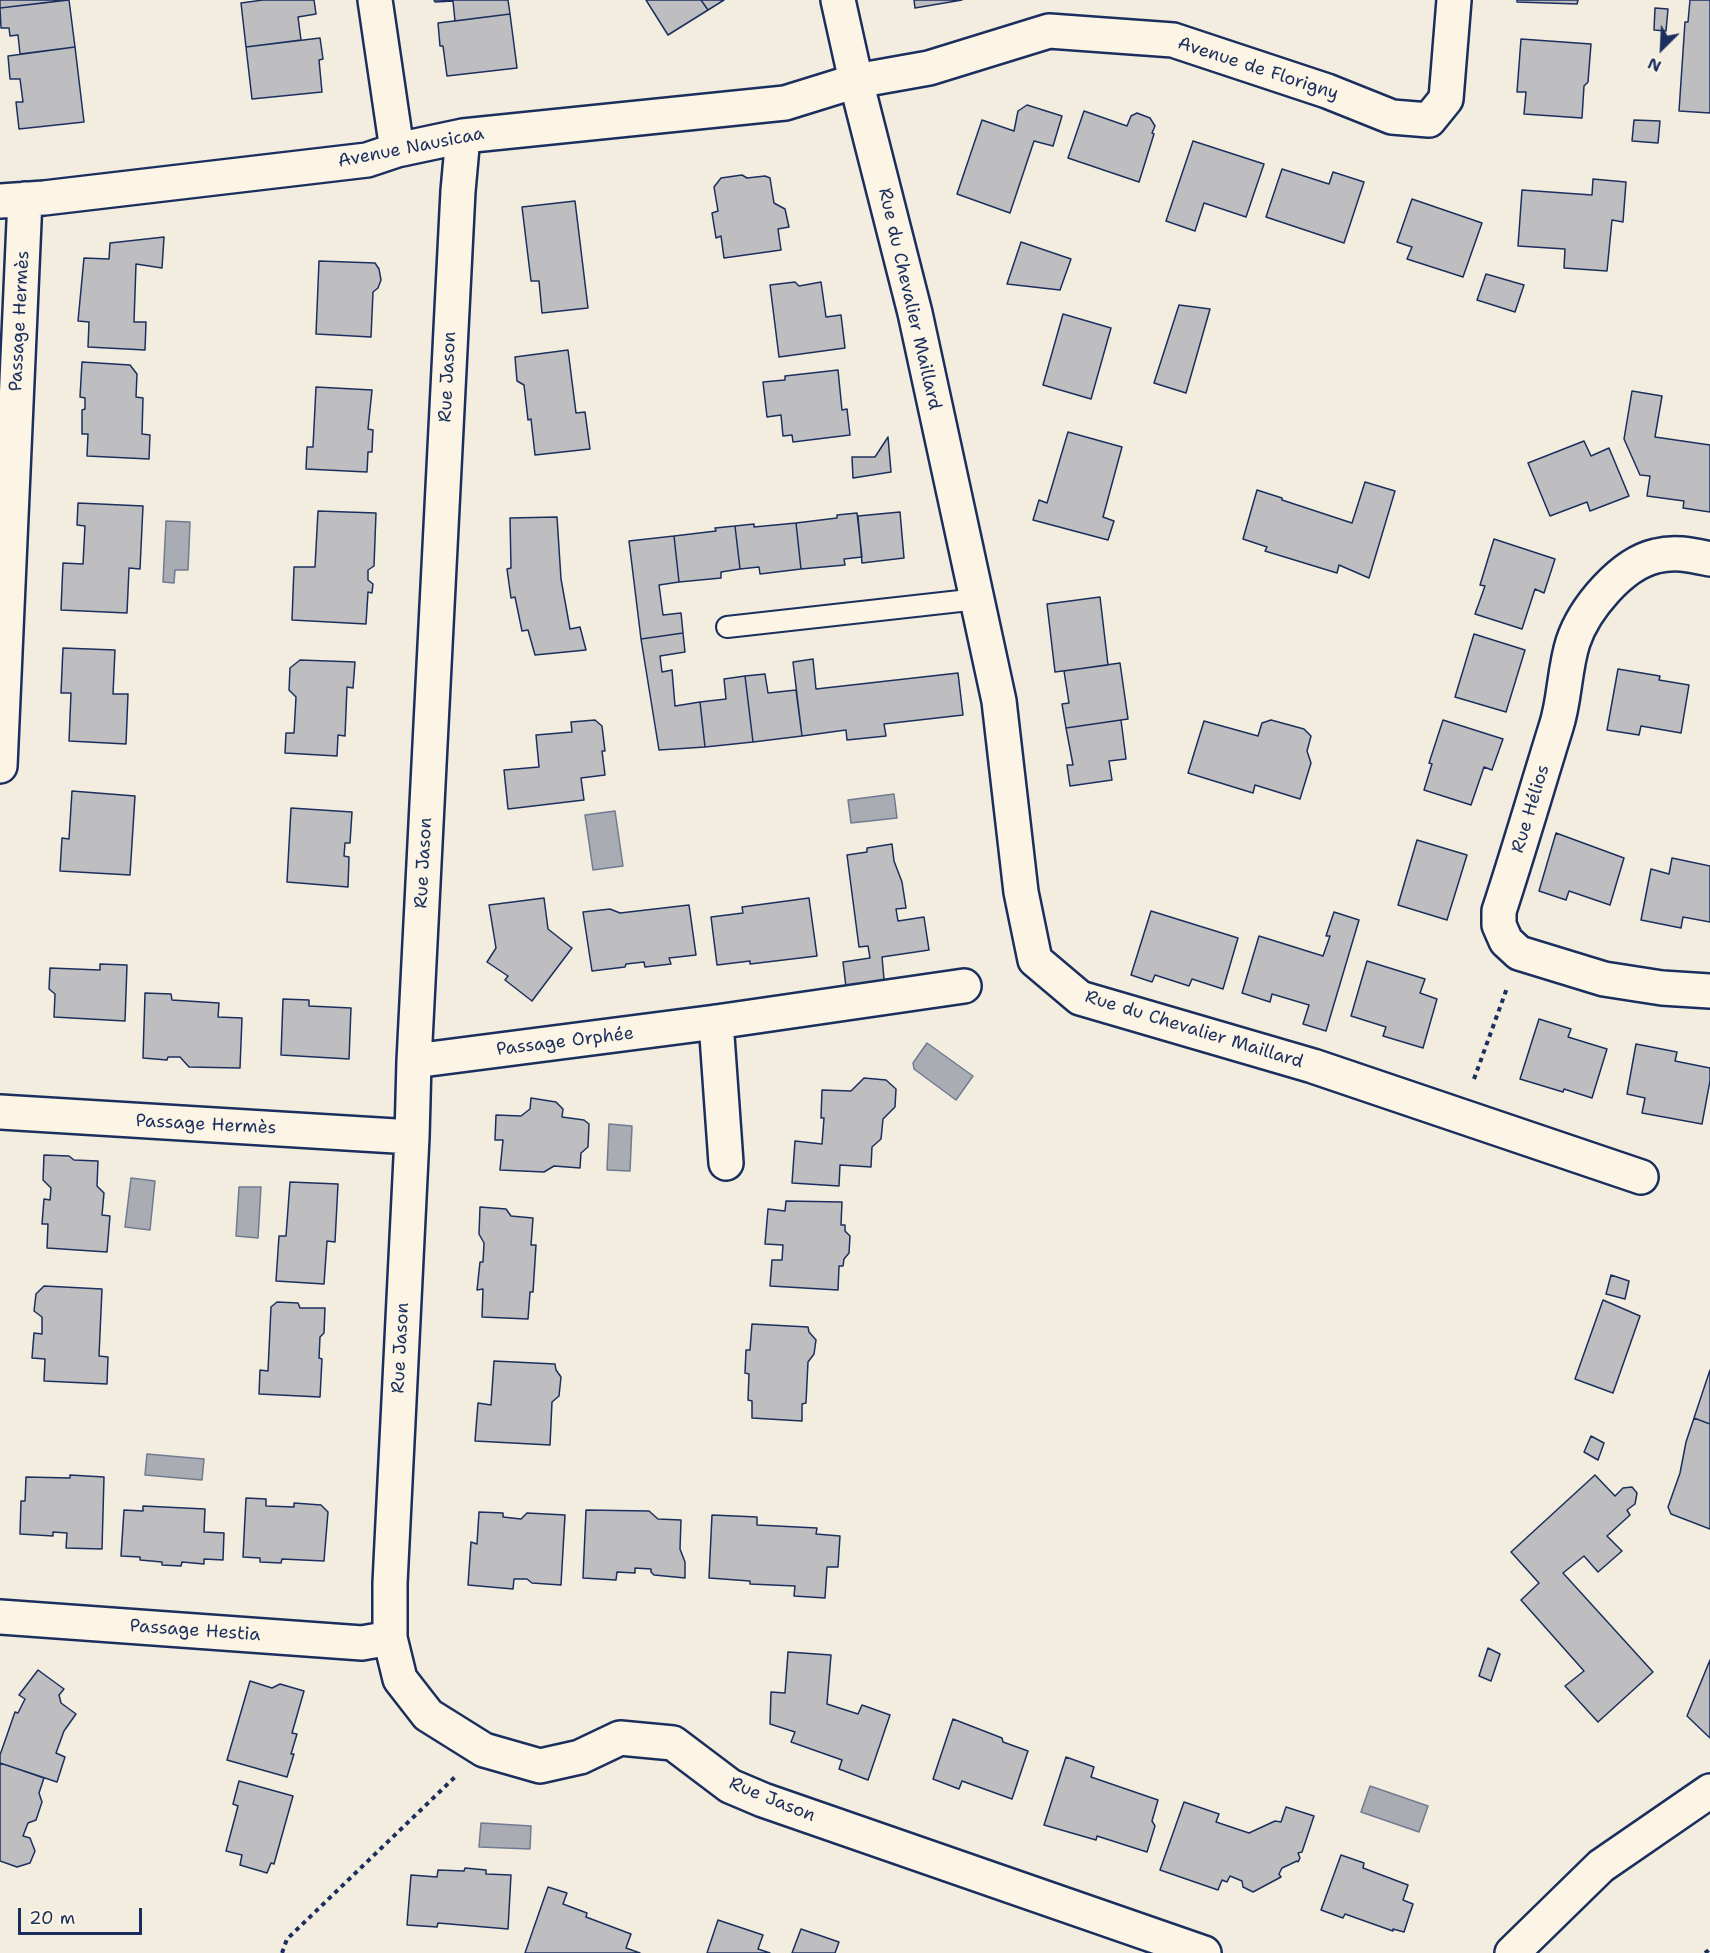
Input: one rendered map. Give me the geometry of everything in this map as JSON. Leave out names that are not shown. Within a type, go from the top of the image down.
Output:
[{"type":"street","points":[[375,0],[397,150]]},
{"type":"street","name":"Rue du Chevalier Maillard","points":[[838,0],[856,81],[915,313],[999,701],[1021,892],[1035,960],[1080,998],[1312,1066],[1641,1177]]},
{"type":"street","name":"Avenue de Florigny","points":[[856,81],[929,68],[1049,31],[1173,40],[1327,92],[1392,117],[1429,120],[1446,99],[1454,0]]},
{"type":"street","name":"Avenue Nausicaa","points":[[12,200],[367,160],[397,150],[463,136],[785,104],[856,81]]},
{"type":"street","name":"Rue Jason","points":[[463,136],[458,191],[390,1572],[390,1638],[400,1679],[428,1715],[484,1750],[540,1766],[580,1757],[620,1738],[673,1743],[730,1786],[763,1800],[1204,1953]]},
{"type":"street","name":"Passage Hermès","points":[[0,766],[12,200]]},
{"type":"street","name":"Rue Hélios","points":[[1519,953],[1506,941],[1499,925],[1499,911],[1562,709],[1573,642],[1600,595],[1637,564],[1655,556],[1680,553],[1710,559]]},
{"type":"street","points":[[1519,953],[1604,979],[1662,988],[1710,991]]},
{"type":"street","name":"Passage Orphée","points":[[414,1061],[716,1022],[963,986]]},
{"type":"street","points":[[716,1022],[726,1163]]},
{"type":"street","name":"Passage Hermès","points":[[0,1112],[412,1137]]},
{"type":"street","name":"Passage Hestia","points":[[0,1617],[363,1643],[390,1638]]},
{"type":"street","points":[[1512,1953],[1600,1866],[1710,1791]]},
{"type":"lane","points":[[727,627],[978,599]]},
{"type":"path","points":[[1461,1117],[1519,953]]},
{"type":"path","points":[[282,1953],[287,1939],[484,1750]]},
{"type":"path","points":[[1705,1953],[1710,1948]]},
{"type":"shaded area","points":[[166,521],[190,522],[188,570],[175,570],[174,583],[163,582]]},
{"type":"shaded area","points":[[894,794],[897,818],[851,823],[848,800]]},
{"type":"shaded area","points":[[615,811],[623,866],[593,870],[585,815]]},
{"type":"shaded area","points":[[927,1043],[973,1076],[956,1100],[914,1069],[913,1063]]},
{"type":"shaded area","points":[[609,1124],[632,1126],[630,1171],[607,1170]]},
{"type":"shaded area","points":[[131,1178],[155,1181],[150,1230],[125,1227]]},
{"type":"shaded area","points":[[239,1187],[261,1187],[258,1238],[236,1236]]},
{"type":"shaded area","points":[[147,1454],[204,1459],[202,1480],[145,1475]]},
{"type":"shaded area","points":[[1370,1786],[1428,1806],[1419,1832],[1361,1812]]},
{"type":"shaded area","points":[[481,1823],[531,1826],[530,1849],[479,1847]]},
{"type":"building","points":[[0,0],[67,0],[0,8]]},
{"type":"building","points":[[69,0],[75,47],[20,54],[18,35],[10,36],[9,28],[1,28],[0,8]]},
{"type":"building","points":[[263,0],[314,0],[316,14],[298,17],[301,40],[246,47],[241,3]]},
{"type":"building","points":[[434,0],[508,0],[510,14],[455,21],[453,1],[435,2]]},
{"type":"building","points":[[646,0],[701,0],[708,10],[668,35]]},
{"type":"building","points":[[701,0],[724,0],[708,10]]},
{"type":"building","points":[[914,0],[962,0],[915,8]]},
{"type":"building","points":[[1517,0],[1578,0],[1577,4],[1517,2]]},
{"type":"building","points":[[1690,0],[1710,0],[1710,113],[1679,111],[1685,22],[1688,22]]},
{"type":"building","points":[[1655,8],[1668,9],[1666,31],[1654,30]]},
{"type":"building","points":[[510,14],[517,68],[447,76],[443,46],[440,46],[438,23]]},
{"type":"building","points":[[320,38],[323,59],[319,60],[322,92],[252,99],[246,47]]},
{"type":"building","points":[[1521,39],[1591,44],[1588,82],[1584,86],[1582,118],[1524,114],[1526,92],[1517,92]]},
{"type":"building","points":[[75,47],[84,122],[19,129],[16,102],[23,102],[20,79],[10,79],[8,56]]},
{"type":"building","points":[[1027,105],[1062,116],[1053,146],[1034,141],[1010,213],[957,194],[982,120],[1014,131],[1018,111]]},
{"type":"building","points":[[1084,111],[1127,126],[1131,116],[1137,113],[1150,118],[1155,126],[1152,133],[1154,134],[1139,182],[1068,158]]},
{"type":"building","points":[[1634,120],[1660,121],[1658,143],[1632,141]]},
{"type":"building","points":[[1193,141],[1264,164],[1246,217],[1204,203],[1195,231],[1166,221]]},
{"type":"building","points":[[1282,169],[1329,184],[1333,172],[1364,182],[1344,243],[1266,217]]},
{"type":"building","points":[[742,175],[747,178],[765,176],[770,178],[774,203],[785,209],[789,227],[778,229],[781,250],[724,258],[721,236],[716,238],[712,213],[718,211],[714,187],[721,178]]},
{"type":"building","points":[[1593,179],[1626,182],[1623,222],[1612,220],[1607,271],[1564,268],[1565,249],[1518,246],[1522,190],[1592,195]]},
{"type":"building","points":[[1412,199],[1482,223],[1463,277],[1407,259],[1412,247],[1397,242]]},
{"type":"building","points":[[575,201],[588,308],[542,313],[539,281],[531,281],[522,207]]},
{"type":"building","points":[[164,237],[162,268],[136,264],[134,322],[146,322],[145,350],[88,347],[89,322],[78,321],[84,258],[109,259],[110,243]]},
{"type":"building","points":[[1021,242],[1071,259],[1060,290],[1007,284]]},
{"type":"building","points":[[319,261],[375,263],[381,280],[378,288],[373,292],[371,337],[316,334]]},
{"type":"building","points":[[1486,274],[1524,285],[1515,312],[1477,300]]},
{"type":"building","points":[[795,282],[799,286],[821,282],[826,317],[841,315],[845,348],[779,357],[770,285]]},
{"type":"building","points":[[1179,305],[1210,309],[1186,393],[1154,383]]},
{"type":"building","points":[[1063,314],[1111,328],[1091,399],[1043,385]]},
{"type":"building","points":[[568,350],[576,413],[585,412],[590,449],[535,455],[531,419],[528,420],[524,385],[517,381],[515,357]]},
{"type":"building","points":[[82,362],[130,365],[137,374],[136,397],[143,398],[142,434],[150,435],[149,459],[87,456],[88,434],[82,434],[82,410],[85,409],[85,398],[80,397]]},
{"type":"building","points":[[838,370],[842,410],[847,409],[850,435],[793,442],[792,435],[783,436],[781,415],[767,417],[763,382],[785,380],[785,376]]},
{"type":"building","points":[[316,387],[372,390],[368,429],[373,430],[372,452],[368,452],[367,472],[306,469],[307,447],[313,447]]},
{"type":"building","points":[[1632,391],[1662,396],[1655,437],[1710,445],[1710,512],[1683,508],[1684,501],[1647,496],[1650,476],[1640,475],[1624,439]]},
{"type":"building","points":[[1068,432],[1122,447],[1103,517],[1114,521],[1108,540],[1033,520],[1039,500],[1047,503]]},
{"type":"building","points":[[888,437],[891,472],[853,478],[852,457],[875,457]]},
{"type":"building","points":[[1584,441],[1591,456],[1609,448],[1629,496],[1590,511],[1587,502],[1550,516],[1528,463]]},
{"type":"building","points":[[1365,482],[1395,491],[1369,578],[1339,565],[1337,573],[1265,551],[1267,547],[1243,539],[1257,490],[1352,523]]},
{"type":"building","points":[[78,503],[143,506],[140,569],[129,568],[127,613],[61,610],[63,563],[83,564],[85,526],[77,525]]},
{"type":"building","points":[[318,511],[376,513],[374,566],[368,570],[368,580],[373,584],[372,593],[368,592],[366,624],[292,620],[294,567],[315,567]]},
{"type":"building","points":[[900,512],[904,558],[862,563],[858,516]]},
{"type":"building","points":[[857,513],[862,557],[844,559],[845,565],[801,569],[796,523]]},
{"type":"building","points":[[557,517],[561,579],[570,629],[580,627],[586,650],[535,655],[528,630],[522,631],[515,597],[511,598],[507,569],[511,568],[510,518]]},
{"type":"building","points":[[796,523],[801,569],[760,574],[759,567],[740,569],[735,526],[754,524],[754,527]]},
{"type":"building","points":[[735,526],[740,569],[721,572],[721,578],[679,582],[674,536],[716,531],[715,528]]},
{"type":"building","points":[[674,536],[679,582],[659,585],[663,615],[681,613],[683,633],[641,639],[629,541]]},
{"type":"building","points":[[1494,539],[1555,559],[1544,593],[1535,589],[1522,629],[1475,614],[1485,586],[1480,585]]},
{"type":"building","points":[[1100,597],[1108,665],[1055,672],[1047,604]]},
{"type":"building","points":[[683,633],[685,652],[660,656],[662,672],[672,670],[675,706],[700,702],[705,747],[659,750],[641,639]]},
{"type":"building","points":[[1474,634],[1525,650],[1506,712],[1455,697]]},
{"type":"building","points":[[63,648],[115,650],[113,694],[128,694],[126,744],[69,741],[71,693],[61,693]]},
{"type":"building","points":[[813,659],[816,689],[958,673],[963,715],[884,724],[886,736],[847,740],[846,730],[802,736],[793,662]]},
{"type":"building","points":[[300,660],[355,662],[353,688],[347,687],[345,736],[338,735],[337,756],[285,753],[286,733],[294,733],[296,697],[289,690],[290,668]]},
{"type":"building","points":[[1120,663],[1128,719],[1066,728],[1062,704],[1069,703],[1064,671]]},
{"type":"building","points":[[1618,669],[1660,676],[1659,680],[1689,685],[1681,733],[1641,726],[1639,735],[1607,730]]},
{"type":"building","points":[[765,674],[768,693],[796,690],[802,736],[753,742],[745,676]]},
{"type":"building","points":[[745,676],[753,742],[705,747],[700,702],[726,699],[724,679]]},
{"type":"building","points":[[595,720],[602,726],[605,775],[581,778],[584,800],[508,809],[504,770],[539,767],[536,735],[572,732],[571,722]]},
{"type":"building","points":[[1121,720],[1126,759],[1109,761],[1112,780],[1070,786],[1067,765],[1073,765],[1066,728]]},
{"type":"building","points":[[1271,720],[1304,729],[1311,736],[1307,751],[1311,763],[1300,799],[1255,785],[1253,793],[1188,773],[1204,721],[1258,736],[1262,723]]},
{"type":"building","points":[[1443,720],[1503,739],[1492,770],[1484,767],[1471,805],[1424,790],[1432,764],[1429,763]]},
{"type":"building","points":[[72,791],[135,796],[130,875],[60,871],[62,838],[69,839]]},
{"type":"building","points":[[291,808],[352,812],[350,843],[345,843],[344,856],[349,857],[348,887],[287,882]]},
{"type":"building","points":[[1556,833],[1624,858],[1610,905],[1569,891],[1566,900],[1539,891]]},
{"type":"building","points":[[1417,840],[1467,855],[1447,920],[1398,905]]},
{"type":"building","points":[[892,844],[906,908],[896,909],[898,921],[924,917],[929,950],[882,957],[885,990],[847,995],[843,962],[870,958],[868,946],[859,947],[847,855],[867,852],[867,848]]},
{"type":"building","points":[[1672,858],[1710,866],[1710,922],[1683,917],[1681,928],[1641,920],[1651,869],[1669,874]]},
{"type":"building","points":[[544,898],[548,929],[572,948],[532,1001],[505,980],[508,976],[487,962],[496,948],[489,905]]},
{"type":"building","points":[[809,898],[817,956],[750,964],[750,961],[717,965],[711,917],[743,913],[742,907]]},
{"type":"building","points":[[689,905],[696,955],[669,958],[671,964],[645,967],[644,962],[592,971],[583,912],[610,909],[620,913]]},
{"type":"building","points":[[1151,911],[1238,938],[1223,989],[1192,979],[1189,986],[1155,975],[1152,982],[1131,975]]},
{"type":"building","points":[[1334,912],[1359,920],[1326,1031],[1303,1024],[1309,1005],[1272,994],[1270,1002],[1242,993],[1259,936],[1323,956],[1330,936],[1326,936]]},
{"type":"building","points":[[1367,961],[1425,979],[1420,993],[1437,999],[1423,1048],[1383,1036],[1386,1027],[1351,1016]]},
{"type":"building","points":[[100,964],[127,965],[125,1021],[54,1017],[55,994],[49,989],[50,968],[100,970]]},
{"type":"building","points":[[145,993],[171,994],[172,1000],[219,1003],[218,1017],[242,1018],[240,1068],[189,1067],[180,1057],[168,1057],[167,1060],[143,1058]]},
{"type":"building","points":[[283,999],[309,1000],[309,1006],[351,1008],[349,1059],[281,1055]]},
{"type":"building","points":[[1539,1019],[1571,1029],[1568,1037],[1607,1049],[1592,1098],[1520,1079]]},
{"type":"building","points":[[1636,1044],[1677,1052],[1675,1061],[1710,1068],[1710,1081],[1702,1124],[1642,1113],[1645,1098],[1627,1094]]},
{"type":"building","points":[[864,1078],[886,1080],[896,1089],[895,1107],[883,1119],[881,1139],[872,1147],[871,1167],[840,1165],[839,1186],[792,1183],[795,1141],[822,1144],[824,1118],[821,1118],[822,1090],[851,1091]]},
{"type":"building","points":[[531,1098],[556,1102],[563,1109],[562,1117],[584,1120],[589,1124],[588,1147],[581,1153],[580,1168],[554,1166],[544,1172],[500,1170],[503,1140],[495,1140],[496,1115],[521,1116],[530,1109]]},
{"type":"building","points":[[44,1155],[98,1161],[97,1186],[104,1193],[102,1215],[110,1216],[107,1252],[47,1248],[48,1224],[42,1224],[44,1199],[50,1200],[51,1188],[43,1180]]},
{"type":"building","points":[[290,1182],[338,1184],[335,1242],[327,1241],[324,1284],[276,1281],[279,1236],[286,1236]]},
{"type":"building","points":[[786,1201],[842,1202],[841,1225],[845,1225],[845,1231],[850,1236],[849,1253],[844,1259],[843,1266],[839,1266],[838,1290],[770,1286],[772,1260],[782,1260],[783,1245],[765,1244],[768,1209],[785,1211]]},
{"type":"building","points":[[480,1207],[506,1209],[511,1216],[533,1218],[531,1245],[536,1245],[533,1292],[530,1292],[528,1319],[482,1317],[483,1289],[477,1290],[480,1262],[483,1262],[484,1243],[479,1234]]},
{"type":"building","points":[[1611,1275],[1629,1281],[1625,1299],[1606,1294]]},
{"type":"building","points":[[44,1286],[102,1289],[99,1356],[108,1357],[107,1384],[44,1381],[45,1359],[32,1358],[34,1333],[42,1334],[42,1317],[34,1311],[36,1294]]},
{"type":"building","points":[[1603,1300],[1640,1316],[1613,1393],[1575,1379]]},
{"type":"building","points":[[277,1302],[298,1303],[300,1308],[325,1308],[324,1333],[320,1337],[319,1358],[322,1359],[320,1397],[259,1394],[260,1370],[268,1371],[271,1307]]},
{"type":"building","points":[[752,1324],[808,1327],[816,1340],[814,1354],[808,1362],[806,1403],[802,1404],[802,1421],[752,1418],[752,1401],[748,1400],[749,1374],[745,1373],[746,1350],[750,1350]]},
{"type":"building","points":[[494,1361],[555,1364],[561,1377],[559,1396],[552,1402],[550,1445],[475,1441],[478,1403],[491,1405]]},
{"type":"building","points":[[1710,1370],[1710,1424],[1694,1418]]},
{"type":"building","points":[[1694,1418],[1710,1424],[1710,1529],[1671,1514],[1668,1507],[1680,1473],[1686,1442]]},
{"type":"building","points":[[1591,1436],[1604,1443],[1598,1460],[1584,1452]]},
{"type":"building","points":[[70,1475],[104,1477],[102,1549],[66,1548],[67,1533],[53,1532],[53,1536],[20,1534],[21,1501],[25,1501],[26,1477],[70,1478]]},
{"type":"building","points":[[1595,1475],[1615,1496],[1623,1488],[1632,1487],[1637,1493],[1635,1504],[1627,1510],[1630,1515],[1607,1536],[1622,1551],[1598,1572],[1584,1556],[1563,1573],[1653,1672],[1598,1722],[1565,1686],[1584,1671],[1521,1600],[1539,1583],[1511,1552]]},
{"type":"building","points":[[246,1498],[266,1499],[266,1506],[294,1507],[294,1503],[321,1505],[328,1512],[324,1561],[282,1559],[281,1563],[260,1562],[260,1558],[243,1557]]},
{"type":"building","points":[[143,1506],[205,1509],[204,1532],[224,1533],[223,1560],[204,1559],[204,1564],[182,1562],[181,1566],[162,1565],[162,1562],[140,1560],[140,1557],[121,1556],[124,1510],[143,1511]]},
{"type":"building","points":[[586,1510],[649,1511],[658,1519],[681,1520],[680,1549],[685,1562],[685,1578],[654,1575],[651,1569],[635,1568],[635,1573],[617,1572],[616,1580],[583,1578]]},
{"type":"building","points":[[479,1512],[503,1513],[503,1517],[521,1519],[527,1513],[565,1515],[561,1585],[514,1579],[513,1589],[468,1585],[471,1542],[477,1544]]},
{"type":"building","points":[[712,1515],[757,1517],[757,1525],[817,1528],[816,1534],[840,1536],[838,1567],[827,1567],[825,1598],[794,1596],[795,1586],[750,1584],[750,1581],[709,1578]]},
{"type":"building","points":[[1488,1648],[1500,1654],[1491,1681],[1479,1676]]},
{"type":"building","points":[[788,1652],[831,1655],[827,1704],[858,1714],[862,1705],[890,1715],[868,1780],[839,1769],[842,1760],[791,1742],[795,1732],[770,1724],[771,1692],[785,1693]]},
{"type":"building","points":[[1710,1660],[1710,1738],[1687,1716]]},
{"type":"building","points":[[38,1670],[64,1689],[59,1695],[61,1703],[76,1714],[64,1731],[56,1753],[65,1757],[57,1782],[0,1763],[0,1755],[15,1712],[18,1713],[25,1699],[19,1695]]},
{"type":"building","points":[[250,1681],[272,1688],[280,1684],[304,1691],[292,1733],[297,1734],[287,1777],[227,1760]]},
{"type":"building","points":[[953,1719],[1028,1751],[1012,1799],[962,1781],[959,1789],[933,1779]]},
{"type":"building","points":[[1066,1757],[1094,1767],[1091,1777],[1158,1800],[1152,1821],[1155,1826],[1147,1852],[1097,1836],[1096,1840],[1044,1825]]},
{"type":"building","points":[[0,1763],[44,1778],[39,1793],[42,1802],[36,1820],[28,1823],[23,1836],[30,1838],[35,1851],[30,1863],[17,1867],[0,1861]]},
{"type":"building","points":[[239,1781],[293,1796],[274,1864],[271,1863],[267,1873],[240,1865],[242,1855],[226,1851],[238,1806],[233,1804]]},
{"type":"building","points":[[1184,1802],[1219,1814],[1216,1822],[1249,1833],[1275,1821],[1281,1822],[1286,1807],[1314,1816],[1302,1852],[1298,1853],[1300,1858],[1298,1862],[1282,1868],[1279,1874],[1281,1877],[1253,1892],[1243,1887],[1242,1881],[1230,1876],[1227,1882],[1222,1880],[1218,1890],[1160,1870]]},
{"type":"building","points":[[1341,1855],[1364,1863],[1363,1868],[1408,1885],[1403,1900],[1413,1904],[1404,1932],[1393,1929],[1393,1931],[1345,1914],[1343,1918],[1321,1910]]},
{"type":"building","points":[[465,1868],[486,1870],[486,1874],[511,1875],[508,1929],[438,1923],[437,1927],[407,1925],[411,1875],[437,1877],[438,1870],[464,1871]]},
{"type":"building","points":[[548,1887],[567,1893],[563,1904],[587,1913],[586,1917],[631,1934],[626,1948],[640,1953],[525,1953]]},
{"type":"building","points":[[718,1920],[763,1935],[758,1949],[770,1953],[707,1953]]},
{"type":"building","points":[[801,1929],[839,1942],[835,1953],[792,1953]]}]
